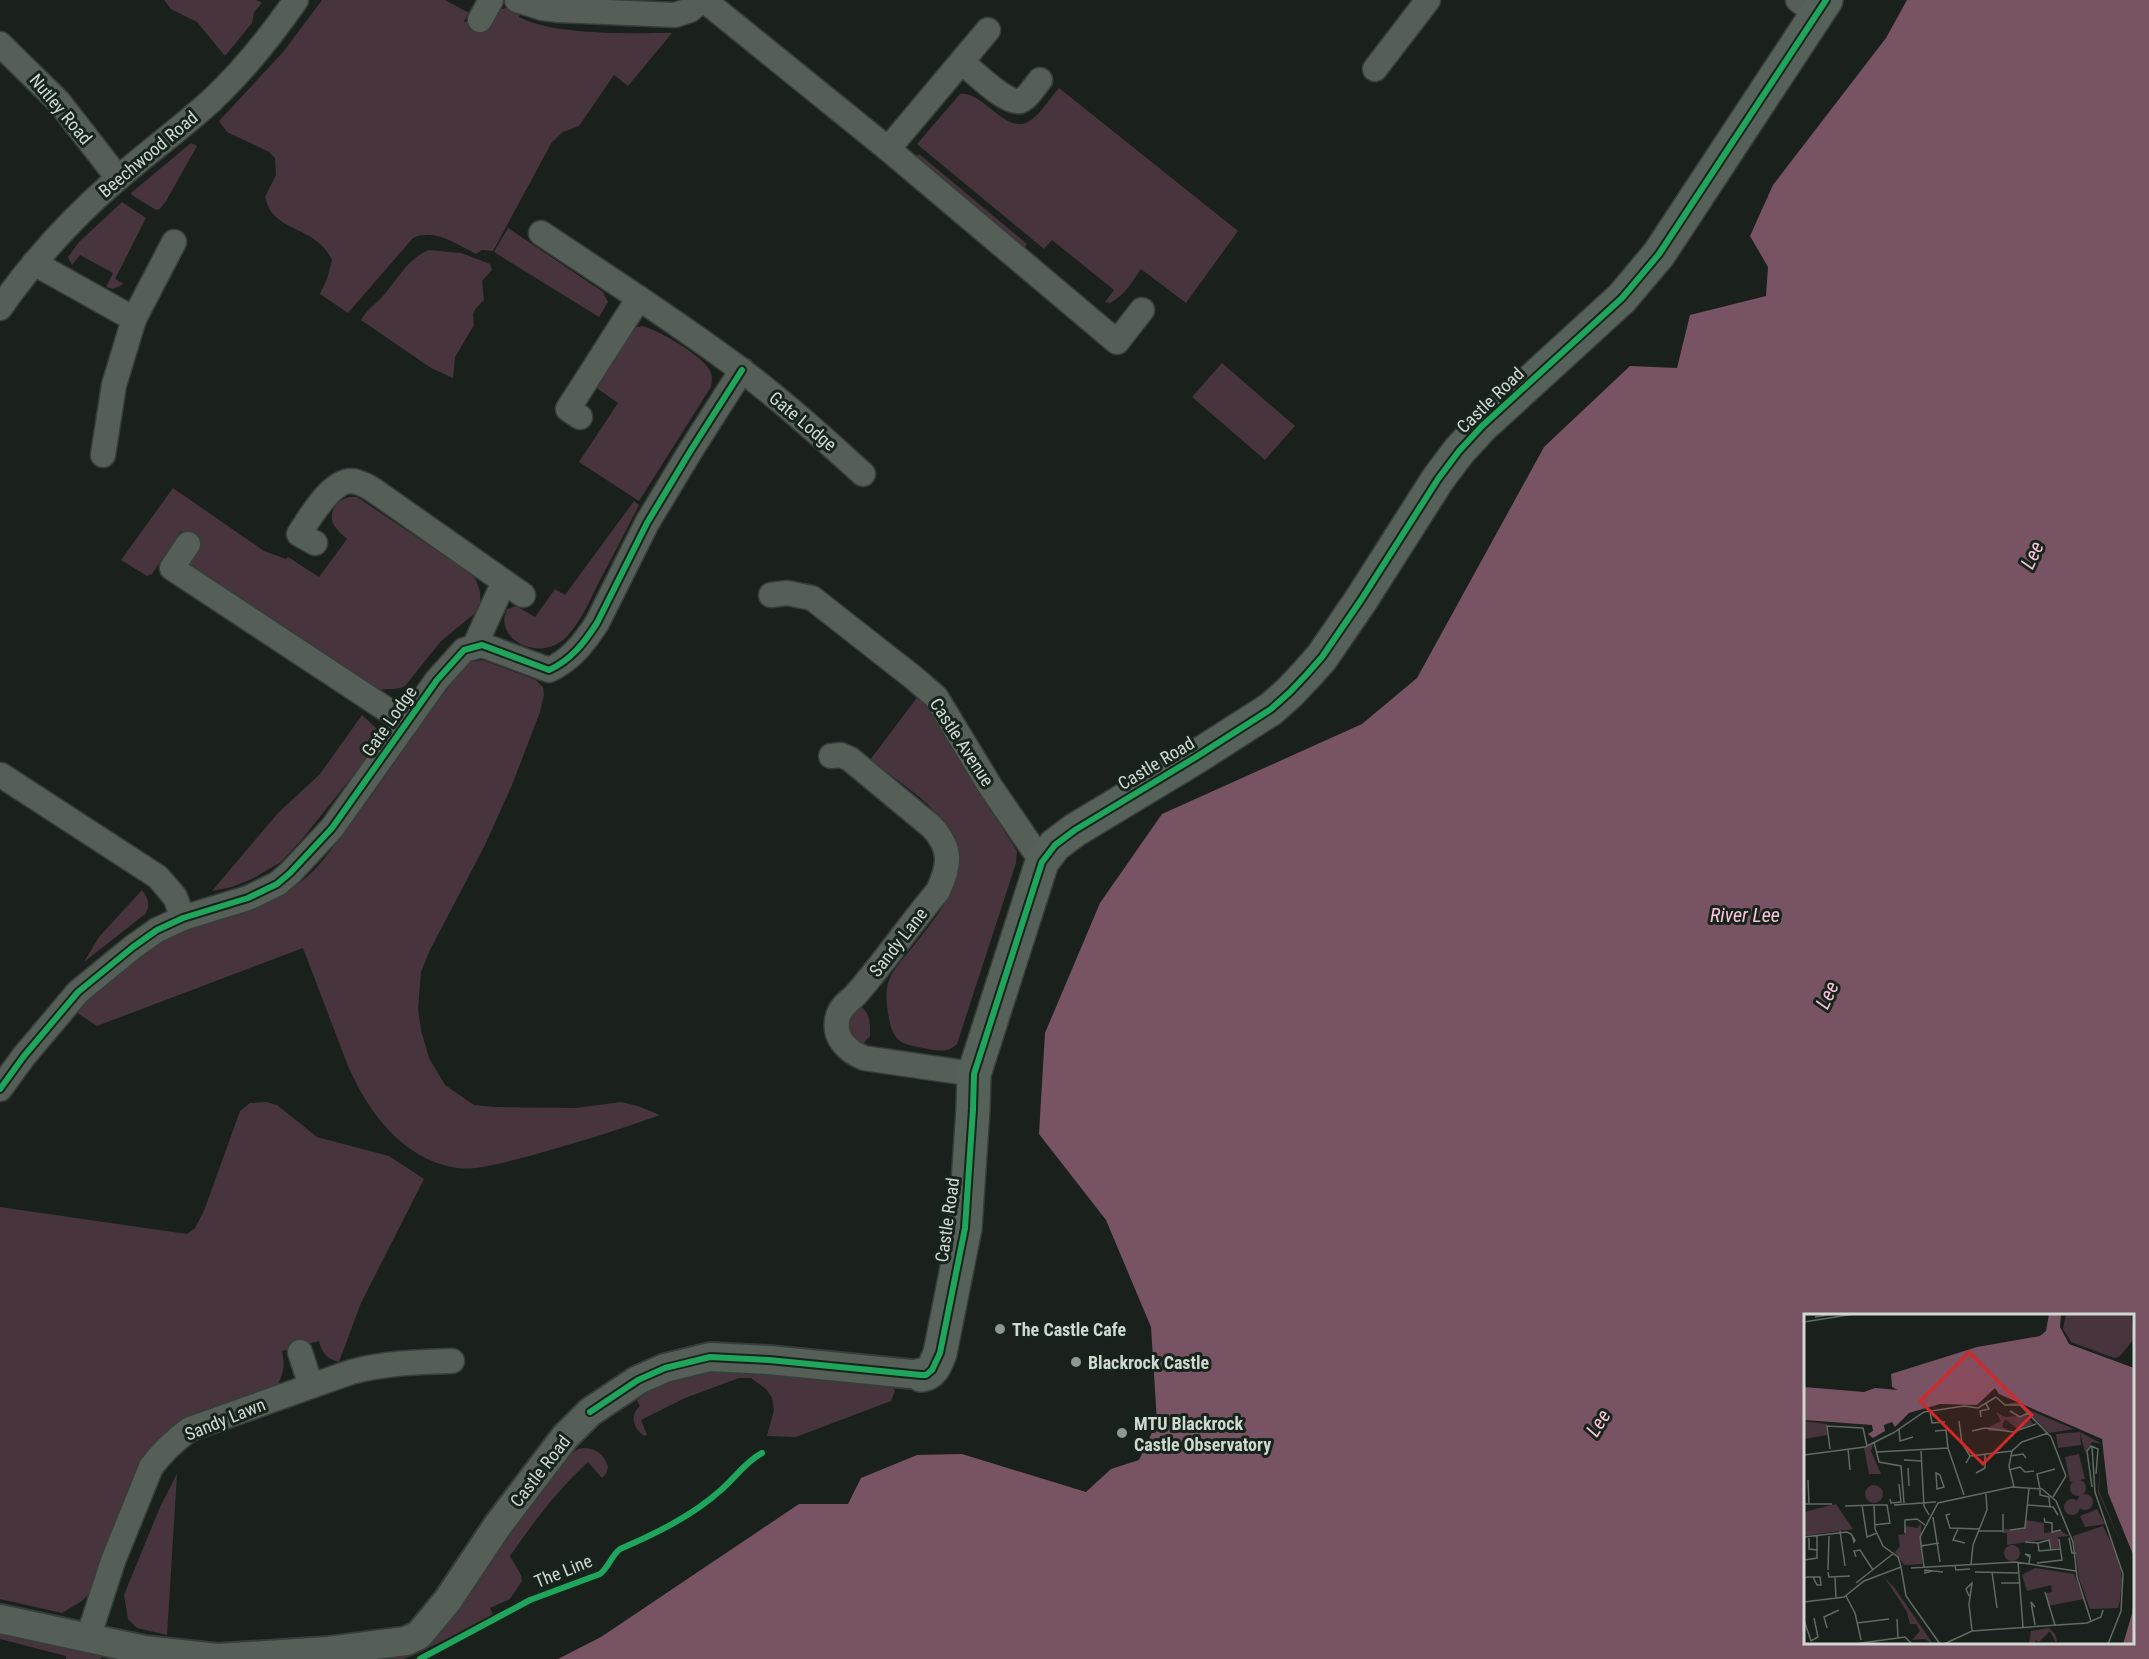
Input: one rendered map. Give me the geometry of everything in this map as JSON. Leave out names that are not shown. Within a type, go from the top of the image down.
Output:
[{"type":"main road","name":"Castle Road","points":[[921,1375],[926,1375],[932,1370],[940,1353],[965,1228],[974,1074],[1042,862],[1055,845],[1075,830],[1270,709],[1307,674],[1322,657],[1438,479],[1459,451],[1482,426],[1622,297],[1659,254],[1814,5]]},
{"type":"street","name":"Beechwood Road","points":[[0,309],[34,263],[76,216],[212,100],[246,64],[296,0]]},
{"type":"street","points":[[517,0],[542,8],[675,15],[690,10],[703,0],[888,149],[1117,342],[1142,310]]},
{"type":"street","points":[[1375,69],[1428,0]]},
{"type":"street","points":[[888,149],[988,30]]},
{"type":"street","name":"Nutley Road","points":[[0,44],[59,102],[118,178]]},
{"type":"street","points":[[962,62],[1006,98],[1015,102],[1023,100],[1040,80]]},
{"type":"street","name":"Gate Lodge","points":[[541,233],[742,370],[804,420],[863,474]]},
{"type":"street","points":[[103,456],[114,385],[134,319],[174,242]]},
{"type":"street","points":[[34,263],[134,319]]},
{"type":"street","points":[[580,417],[568,409],[639,298]]},
{"type":"street","points":[[475,645],[492,648],[549,670],[562,664],[574,654],[597,623],[647,523],[742,370]]},
{"type":"street","name":"Gate Lodge","points":[[0,1089],[78,992],[133,947],[157,930],[183,918],[248,898],[277,884],[290,873],[332,828],[452,662],[464,650],[475,645],[514,588],[382,495],[360,483],[351,481],[343,483],[320,503],[299,534],[315,543]]},
{"type":"street","name":"Gate Lodge","points":[[188,544],[172,568],[407,723]]},
{"type":"street","name":"Castle Avenue","points":[[771,595],[787,593],[812,598],[936,697],[990,786],[1042,862]]},
{"type":"street","name":"Sandy Lane","points":[[831,756],[842,755],[850,759],[932,827],[942,838],[948,859],[946,873],[938,891],[862,988],[841,1010],[837,1017],[839,1038],[842,1044],[864,1058],[974,1074]]},
{"type":"street","points":[[4,771],[158,877],[175,897],[183,918]]},
{"type":"street","points":[[300,1352],[312,1386]]},
{"type":"street","name":"Castle Road","points":[[0,1619],[144,1650],[217,1658],[338,1650],[406,1641],[418,1635],[448,1600],[505,1516],[565,1437],[590,1412],[638,1380],[665,1368],[710,1357],[769,1360],[921,1375]]},
{"type":"street","name":"Sandy Lawn","points":[[88,1638],[135,1503],[151,1467],[178,1437],[190,1429],[373,1366],[452,1361]]},
{"type":"shaded area","points":[[164,0],[256,0],[262,3],[254,12],[252,23],[225,56],[197,22],[171,9]]},
{"type":"shaded area","points":[[322,0],[445,0],[469,13],[464,21],[485,31],[498,10],[510,7],[521,11],[519,17],[552,28],[615,33],[672,33],[628,86],[614,75],[579,126],[563,132],[552,142],[493,251],[482,250],[476,254],[437,236],[421,235],[413,238],[348,313],[320,294],[332,260],[326,250],[312,238],[280,220],[269,208],[265,197],[276,175],[275,158],[269,152],[227,132],[219,121],[284,51]]},
{"type":"shaded area","points":[[1059,88],[1238,231],[1186,303],[1141,269],[1120,296],[1110,303],[1105,302],[1114,290],[1052,240],[1044,249],[917,144],[960,94],[978,99],[1004,119],[1022,124],[1035,117]]},
{"type":"shaded area","points":[[191,143],[197,146],[160,209],[156,210],[132,195],[131,193]]},
{"type":"shaded area","points":[[919,154],[1027,244],[1024,249],[914,159]]},
{"type":"shaded area","points":[[122,202],[146,218],[115,279],[124,284],[113,289],[106,287],[113,273],[80,255],[72,265],[68,257],[79,242]]},
{"type":"shaded area","points":[[508,228],[603,292],[608,302],[599,317],[494,252]]},
{"type":"shaded area","points":[[429,250],[461,253],[490,264],[492,270],[482,281],[484,300],[476,308],[473,314],[474,325],[455,357],[453,378],[431,368],[361,320],[409,264]]},
{"type":"shaded area","points":[[642,326],[668,337],[688,350],[709,369],[712,380],[711,387],[639,501],[579,462],[618,403],[598,389],[597,385],[634,328]]},
{"type":"shaded area","points":[[1222,363],[1295,426],[1265,460],[1192,397]]},
{"type":"shaded area","points":[[173,488],[264,551],[286,559],[288,557],[319,577],[347,539],[333,523],[333,510],[343,499],[357,497],[473,575],[480,592],[479,610],[441,641],[405,686],[378,691],[186,570],[198,543],[181,531],[152,574],[147,576],[121,560]]},
{"type":"shaded area","points":[[634,501],[639,505],[586,609],[569,634],[559,643],[547,648],[534,648],[513,639],[504,621],[507,609],[516,606],[535,617],[555,589],[565,595]]},
{"type":"shaded area","points":[[483,660],[536,680],[543,687],[544,695],[540,712],[512,785],[484,847],[430,950],[421,972],[418,1009],[429,1058],[445,1085],[474,1105],[577,1108],[621,1102],[660,1115],[565,1146],[485,1167],[457,1168],[420,1155],[390,1131],[377,1116],[356,1083],[303,948],[97,1026],[76,1012],[114,975],[161,942],[193,927],[263,904],[289,890],[308,876],[326,857],[462,670],[471,662]]},
{"type":"shaded area","points":[[919,695],[1017,851],[1016,863],[957,1044],[949,1049],[941,1050],[909,1045],[896,1037],[889,1019],[887,992],[888,983],[895,969],[935,918],[956,882],[959,859],[955,842],[937,814],[925,802],[870,760]]},
{"type":"shaded area","points":[[362,715],[376,728],[375,740],[363,763],[303,838],[281,862],[252,879],[232,887],[212,891],[278,813],[320,774]]},
{"type":"shaded area","points":[[142,890],[148,902],[145,914],[84,962],[99,937]]},
{"type":"shaded area","points":[[860,1006],[866,1012],[870,1023],[870,1036],[863,1044],[849,1040],[849,1013]]},
{"type":"shaded area","points":[[266,1102],[277,1105],[317,1137],[389,1156],[424,1179],[361,1303],[339,1362],[326,1355],[319,1341],[282,1351],[283,1370],[276,1387],[182,1422],[89,1594],[82,1601],[62,1613],[0,1599],[0,1207],[187,1234],[195,1228],[204,1211],[240,1111],[250,1103]]},
{"type":"shaded area","points":[[749,1366],[892,1387],[895,1391],[891,1401],[796,1437],[767,1436],[774,1410],[772,1398],[767,1390],[751,1378],[739,1378],[685,1398],[641,1420],[647,1435],[644,1436],[637,1429],[634,1414],[640,1406],[637,1400],[650,1392],[690,1376]]},
{"type":"shaded area","points":[[584,1448],[596,1451],[602,1456],[608,1467],[606,1474],[602,1478],[588,1462],[537,1518],[510,1556],[522,1581],[510,1599],[490,1608],[493,1615],[473,1627],[404,1659],[388,1659],[402,1655],[440,1631],[541,1490],[569,1455]]},
{"type":"shaded area","points":[[177,1474],[167,1635],[137,1628],[128,1619],[124,1595],[160,1507]]},
{"type":"shaded area","points":[[0,1632],[102,1656],[101,1659],[66,1659],[66,1656],[0,1639]]},
{"type":"water","name":"River Lee","points":[[1907,0],[2149,0],[2149,1659],[558,1659],[601,1637],[799,1504],[848,1504],[861,1478],[917,1455],[962,1454],[1086,1492],[1111,1469],[1139,1460],[1157,1422],[1151,1327],[1106,1220],[1039,1134],[1045,1033],[1100,903],[1162,814],[1362,724],[1417,678],[1544,447],[1630,366],[1677,368],[1690,315],[1766,296],[1768,267],[1750,236],[1773,185],[1886,38]]},
{"type":"cycle path","points":[[590,1412],[638,1380],[665,1368],[710,1357],[769,1360],[921,1375],[926,1375],[932,1370],[940,1353],[965,1228],[974,1074],[1042,862],[1055,845],[1075,830],[1271,709],[1307,674],[1322,657],[1361,600],[1438,479],[1459,451],[1482,426],[1622,298],[1659,254],[1826,0]]},
{"type":"cycle path","points":[[0,1089],[24,1056],[78,992],[133,947],[157,930],[183,918],[248,898],[277,884],[290,873],[332,828],[437,680],[464,650],[482,645],[549,670],[576,650],[597,623],[647,523],[742,370]]},
{"type":"cycle path","name":"The Line","points":[[420,1659],[530,1600],[600,1574],[620,1549],[660,1531],[698,1508],[762,1453]]},
{"type":"place","name":"The Castle Cafe","points":[[1000,1329]]},
{"type":"place","name":"Blackrock Castle","points":[[1076,1362]]},
{"type":"place","name":"MTU Blackrock Castle Observatory","points":[[1122,1433]]},
{"type":"water label","name":"Lee","points":[[2032,555]]},
{"type":"water label","name":"Lee","points":[[1827,995]]},
{"type":"water label","name":"Lee","points":[[1598,1423]]}]
